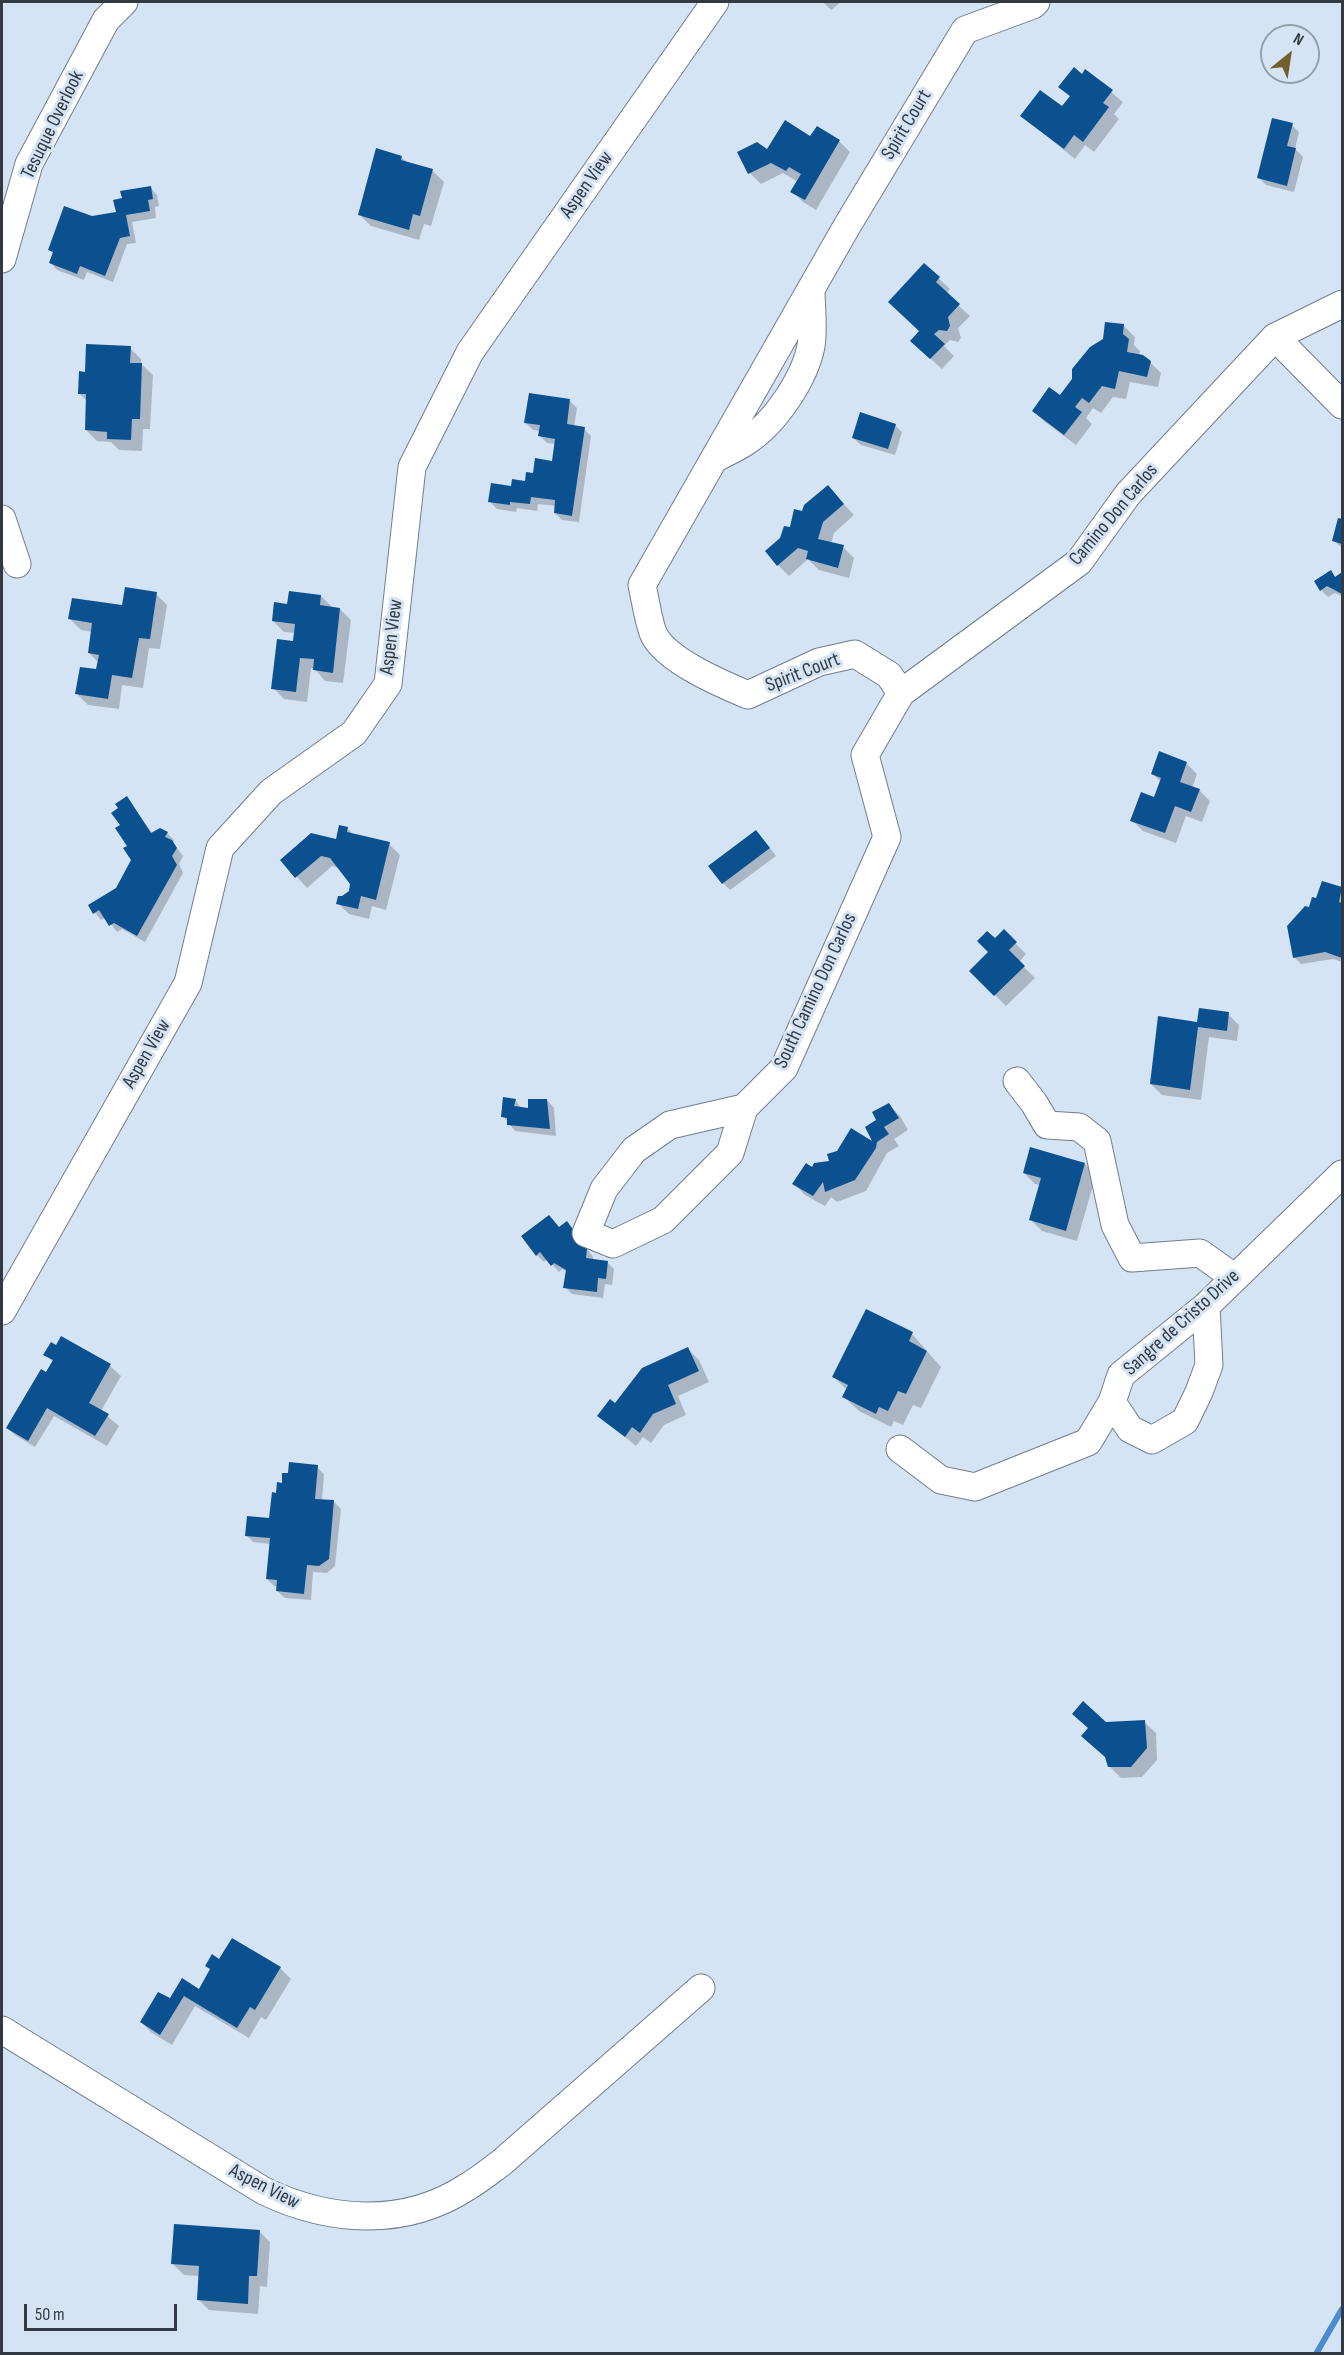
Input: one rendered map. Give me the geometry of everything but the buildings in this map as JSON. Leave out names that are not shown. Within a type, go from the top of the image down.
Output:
[{"type":"street","name":"Tesuque Overlook","points":[[2,259],[29,164],[106,20],[124,2]]},
{"type":"street","name":"Aspen View","points":[[2,1311],[188,982],[220,848],[272,792],[354,733],[388,684],[412,467],[470,352],[715,2]]},
{"type":"street","name":"Spirit Court","points":[[901,693],[889,675],[855,654],[819,662],[748,695],[702,675],[672,654],[654,636],[642,585],[812,288],[965,30],[1034,5],[1036,2]]},
{"type":"street","name":"Camino Don Carlos","points":[[901,693],[1079,562],[1128,494],[1275,337],[1342,304]]},
{"type":"street","points":[[1275,337],[1342,405]]},
{"type":"street","points":[[2,519],[17,564]]},
{"type":"street","name":"South Camino Don Carlos","points":[[744,1108],[670,1125],[634,1150],[604,1189],[586,1233],[613,1244],[663,1220],[730,1153],[744,1108],[784,1068],[887,837],[866,755],[901,693]]},
{"type":"street","points":[[1017,1081],[1034,1102],[1047,1125],[1079,1127],[1097,1141],[1115,1225],[1132,1258],[1200,1253],[1235,1278]]},
{"type":"street","name":"Sangre de Cristo Drive","points":[[900,1449],[940,1480],[975,1487],[1088,1442],[1112,1402],[1121,1375],[1206,1306],[1342,1166]]},
{"type":"street","points":[[1112,1402],[1130,1429],[1152,1440],[1185,1420],[1209,1365],[1206,1306]]},
{"type":"street","name":"Aspen View","points":[[2,2030],[264,2191],[308,2209],[340,2215],[382,2216],[410,2212],[440,2202],[466,2188],[501,2163],[701,1988]]},
{"type":"waterway","points":[[1316,2354],[1342,2309]]}]
